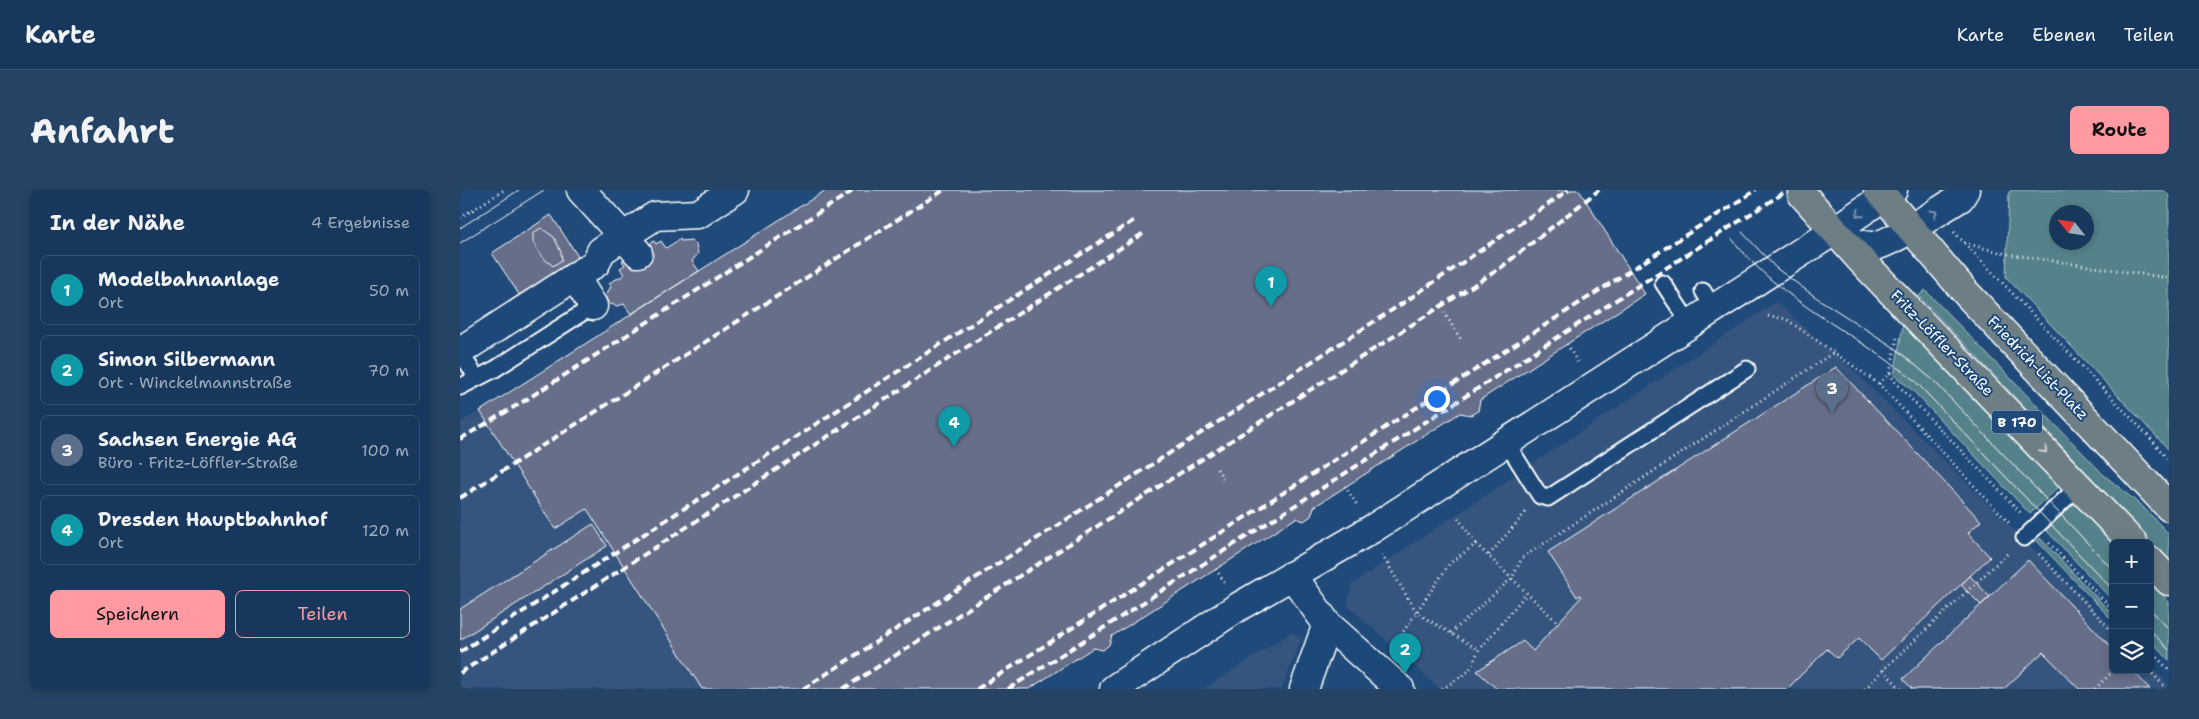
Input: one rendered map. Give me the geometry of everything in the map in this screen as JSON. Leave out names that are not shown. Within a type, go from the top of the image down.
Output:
[{"type":"main road","name":"Friedrich-List-Platz","points":[[1885,192],[1909,228],[1967,294],[2169,507]]},
{"type":"main road","name":"B 170","points":[[1802,194],[1834,231]]},
{"type":"main road","name":"Fritz-Löffler-Straße","points":[[1834,231],[2129,539]]},
{"type":"main road","points":[[2154,565],[2169,581]]},
{"type":"street","points":[[581,190],[631,244]]},
{"type":"street","points":[[460,351],[596,263],[601,251],[631,244],[655,216],[698,214],[735,190]]},
{"type":"street","points":[[1834,231],[1861,245],[1875,246],[1895,238],[1960,198],[1965,190]]},
{"type":"street","points":[[1114,689],[1238,607],[1372,529],[1690,324],[1708,300],[1834,231],[1885,192]]},
{"type":"street","points":[[575,276],[593,306]]},
{"type":"street","points":[[1292,575],[1327,624],[1400,689]]},
{"type":"street","points":[[1304,689],[1327,624]]},
{"type":"lane","points":[[1663,282],[1690,324]]},
{"type":"lane","points":[[460,387],[495,368],[593,306]]},
{"type":"lane","points":[[460,351],[476,377]]},
{"type":"lane","points":[[1506,442],[1540,496],[1548,498],[1747,369]]},
{"type":"lane","points":[[2029,533],[2079,486]]},
{"type":"path","points":[[460,218],[504,190]]},
{"type":"path","points":[[2169,278],[2007,254],[1964,243],[2151,439],[2169,461]]},
{"type":"path","points":[[1444,312],[1462,341]]},
{"type":"path","points":[[1768,316],[1786,319],[1878,384],[2029,533],[2109,606]]},
{"type":"path","points":[[1567,344],[1580,366]]},
{"type":"path","points":[[1451,633],[1512,578],[1522,558],[1834,353]]},
{"type":"path","points":[[1878,384],[1890,373],[1894,381],[2029,533],[2110,629]]},
{"type":"path","points":[[1217,469],[1223,478]]},
{"type":"path","points":[[1490,555],[1540,496]]},
{"type":"path","points":[[1458,518],[1476,544],[1490,555],[1558,623]]},
{"type":"path","points":[[1865,689],[2029,533]]},
{"type":"path","points":[[1391,650],[1450,563],[1476,544]]},
{"type":"path","points":[[1382,555],[1417,613],[1479,650]]},
{"type":"path","points":[[1442,689],[1469,671],[1479,650],[1527,593]]},
{"type":"path","points":[[2154,654],[2169,670]]},
{"type":"path","points":[[1884,670],[1901,689]]},
{"type":"path","points":[[2095,689],[2110,674]]},
{"type":"path","points":[[2153,674],[2168,689]]},
{"type":"shaded area","points":[[1776,302],[1852,369],[2109,624],[2109,674],[2154,674],[2154,670],[2169,685],[2169,689],[1440,689],[1347,605],[1352,584]]},
{"type":"shaded area","points":[[480,411],[555,529],[587,509],[702,689],[460,689],[460,422]]},
{"type":"shaded area","points":[[1292,632],[1301,639],[1282,689],[1204,689]]},
{"type":"green space","points":[[2012,190],[2169,190],[2169,450],[2006,277],[2009,192]]},
{"type":"green space","points":[[1925,290],[2104,475],[2144,508],[2169,534],[2169,560],[2154,544],[2154,539],[2149,539],[1919,296]]},
{"type":"green space","points":[[1903,325],[1928,348],[2059,487],[2030,514],[1913,391],[1894,375]]},
{"type":"green space","points":[[2075,503],[2109,539],[2109,597],[2046,530]]},
{"type":"green space","points":[[2040,538],[2109,611],[2109,617],[2037,541]]},
{"type":"green space","points":[[2154,586],[2169,602],[2169,660],[2154,644]]},
{"type":"building","points":[[826,190],[1579,190],[1645,294],[1480,400],[1478,411],[1471,415],[1460,413],[1314,507],[1311,516],[1304,521],[1296,518],[1112,636],[1109,645],[1103,650],[1093,648],[1029,689],[702,689],[587,509],[555,529],[480,411]]},
{"type":"building","points":[[551,215],[579,258],[520,296],[492,253]]},
{"type":"building","points":[[541,228],[554,237],[561,252],[562,260],[553,266],[541,256],[533,242],[533,233]]},
{"type":"building","points":[[680,239],[681,241],[691,240],[696,244],[698,254],[692,261],[699,271],[631,314],[624,304],[617,306],[610,304],[606,296],[611,286],[609,283],[624,275],[620,268],[625,265],[622,261],[654,241],[656,244],[661,241],[666,248]]},
{"type":"building","points":[[1836,367],[1981,521],[1968,533],[1990,557],[1881,660],[1859,638],[1837,658],[1827,649],[1787,689],[1497,689],[1477,671],[1523,641],[1533,651],[1582,596],[1577,597],[1548,552]]},
{"type":"building","points":[[593,524],[607,546],[460,640],[460,609]]},
{"type":"building","points":[[2028,560],[2109,645],[2109,674],[2136,674],[2150,689],[2079,689],[2043,652],[2004,689],[1912,689],[1903,679]]},
{"type":"building","points":[[1970,576],[1990,597],[1981,605],[1961,585]]},
{"type":"tram line","points":[[460,228],[519,190]]},
{"type":"tram line","points":[[460,243],[544,190]]},
{"type":"tram line","points":[[1742,232],[1776,268],[1817,298],[1895,348],[1934,381],[2109,566]]},
{"type":"tram line","points":[[1732,239],[1751,261],[1795,299],[1892,363],[1915,381],[2109,586]]},
{"type":"tram line","points":[[2154,613],[2169,629]]},
{"type":"tram line","points":[[2154,634],[2169,650]]},
{"type":"railway","points":[[460,439],[524,401],[854,190]]},
{"type":"railway","points":[[460,498],[944,190]]},
{"type":"railway","points":[[803,689],[1403,303],[1569,190]]},
{"type":"railway","points":[[843,689],[1499,269],[1599,190]]},
{"type":"railway","points":[[977,689],[1756,190]]},
{"type":"railway","points":[[1008,689],[1788,190]]},
{"type":"railway","points":[[460,652],[1136,219]]},
{"type":"railway","points":[[460,673],[1144,233]]},
{"type":"place","name":"Modelbahnanlage","points":[[1271,307]]},
{"type":"place","name":"Sachsen Energie AG","points":[[1832,413]]},
{"type":"place","name":"Dresden Hauptbahnhof","points":[[954,447]]},
{"type":"place","name":"Simon Silbermann","points":[[1405,674]]}]
